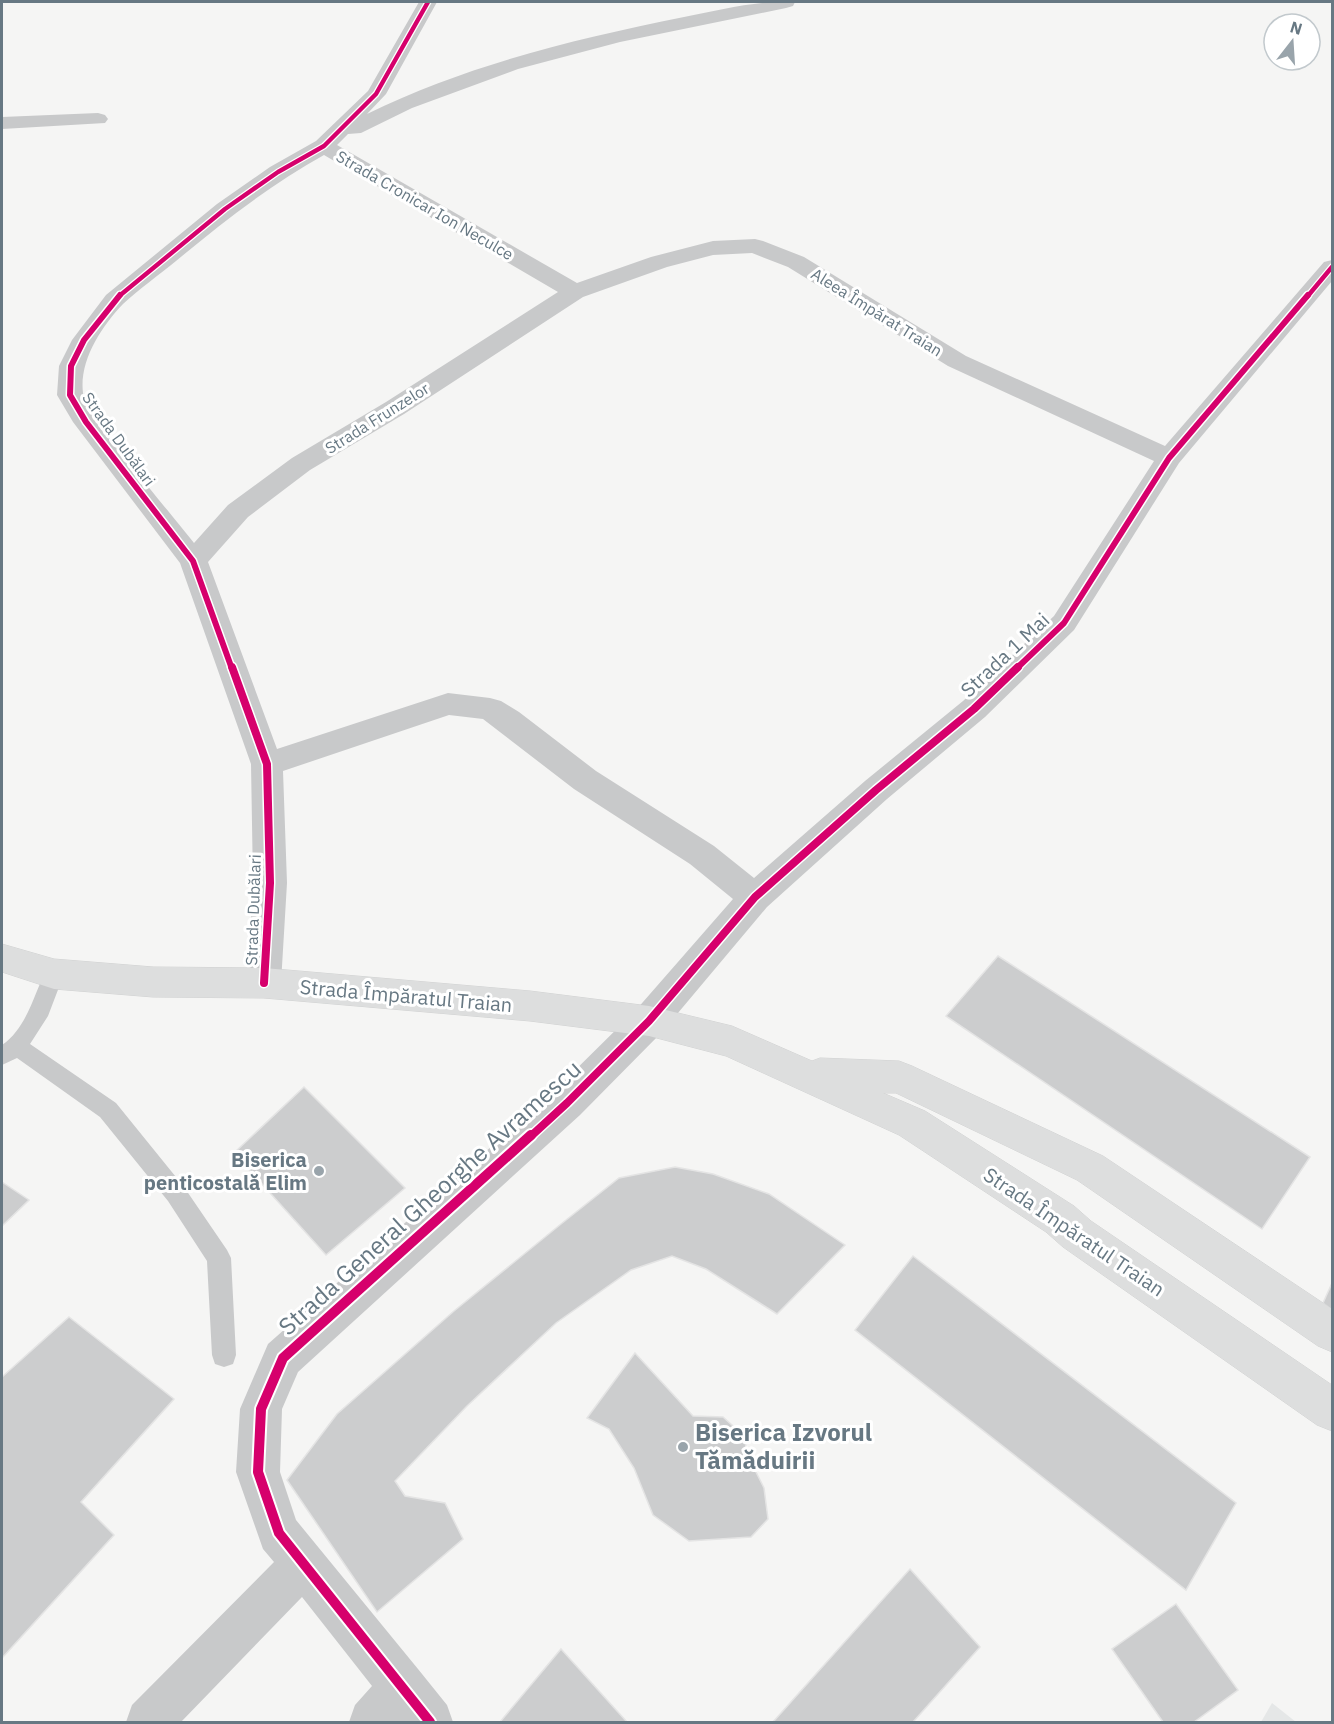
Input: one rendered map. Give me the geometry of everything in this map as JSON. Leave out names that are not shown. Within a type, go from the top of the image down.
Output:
[{"type":"main road","name":"Strada Împăratul Traian","points":[[2,958],[54,974],[153,982],[264,984],[530,1006],[649,1021],[732,1042],[912,1123],[1060,1219],[1077,1234],[1332,1410]]},
{"type":"main road","name":"Strada Împăratul Traian","points":[[803,1073],[900,1077],[1090,1168],[1332,1332]]},
{"type":"street","name":"Strada Dubălari","points":[[264,984],[270,883],[267,764],[193,561],[86,422],[70,395],[71,366],[84,340],[114,300],[225,209],[278,172],[324,146],[376,94],[428,2]]},
{"type":"street","name":"Strada Cronicar Ion Neculce","points":[[324,146],[381,114],[466,79],[548,53],[786,2]]},
{"type":"street","points":[[2,123],[98,119]]},
{"type":"street","name":"Strada Cronicar Ion Neculce","points":[[324,146],[575,292]]},
{"type":"street","name":"Aleea Împărat Traian","points":[[575,292],[658,262],[713,248],[755,246],[796,262],[957,361],[1169,458]]},
{"type":"street","name":"Strada 1 Mai","points":[[649,1021],[755,897],[876,790],[974,709],[1064,623],[1169,458],[1332,267]]},
{"type":"street","name":"Strada Frunzelor","points":[[193,561],[238,511],[301,464],[395,408],[575,292]]},
{"type":"street","points":[[267,764],[448,704],[490,709],[508,720],[585,780],[702,855],[755,897]]},
{"type":"street","name":"Strada General Gheorghe Avramescu","points":[[430,1722],[279,1533],[258,1472],[261,1410],[283,1358],[567,1103],[649,1021]]},
{"type":"street","points":[[149,1722],[304,1563]]},
{"type":"street","points":[[372,1722],[402,1685]]},
{"type":"lane","points":[[54,974],[41,1010],[9,1051],[108,1110],[176,1194],[219,1258],[224,1355]]},
{"type":"shaded area","points":[[1272,1703],[1296,1722],[1261,1722]]},
{"type":"building","points":[[998,956],[1310,1157],[1262,1229],[946,1016]]},
{"type":"building","name":"Biserica penticostală Elim","points":[[304,1087],[405,1188],[326,1255],[234,1153]]},
{"type":"building","points":[[675,1167],[713,1174],[769,1194],[845,1245],[777,1314],[706,1269],[672,1256],[631,1270],[556,1323],[467,1406],[395,1481],[405,1496],[445,1503],[463,1539],[377,1612],[287,1480],[337,1414],[454,1311],[561,1224],[619,1178]]},
{"type":"building","points":[[2,1182],[29,1200],[2,1226]]},
{"type":"building","points":[[913,1256],[1236,1503],[1186,1590],[855,1330]]},
{"type":"building","points":[[1332,1283],[1332,1310],[1323,1303]]},
{"type":"building","points":[[69,1317],[174,1399],[81,1502],[114,1535],[2,1658],[2,1377]]},
{"type":"building","name":"Biserica Izvorul Tămăduirii","points":[[635,1353],[693,1416],[723,1417],[743,1435],[749,1458],[764,1488],[768,1519],[751,1537],[689,1541],[653,1515],[634,1468],[609,1429],[587,1418]]},
{"type":"building","points":[[910,1569],[980,1647],[913,1722],[773,1722]]},
{"type":"building","points":[[1176,1604],[1238,1690],[1194,1722],[1163,1722],[1112,1649]]},
{"type":"building","points":[[561,1649],[627,1722],[500,1722]]},
{"type":"cycle path","points":[[264,983],[270,883],[267,764],[193,561],[86,422],[70,395],[71,366],[84,340],[114,300],[225,209],[278,172],[324,146],[376,94],[428,2]]},
{"type":"cycle path","points":[[430,1722],[279,1533],[258,1472],[261,1409],[283,1358],[567,1103],[649,1021],[755,897],[876,790],[974,709],[1064,623],[1169,458],[1332,267]]},
{"type":"place","name":"Biserica penticostală Elim","points":[[319,1171]]},
{"type":"place","name":"Biserica Izvorul Tămăduirii","points":[[683,1447]]}]
